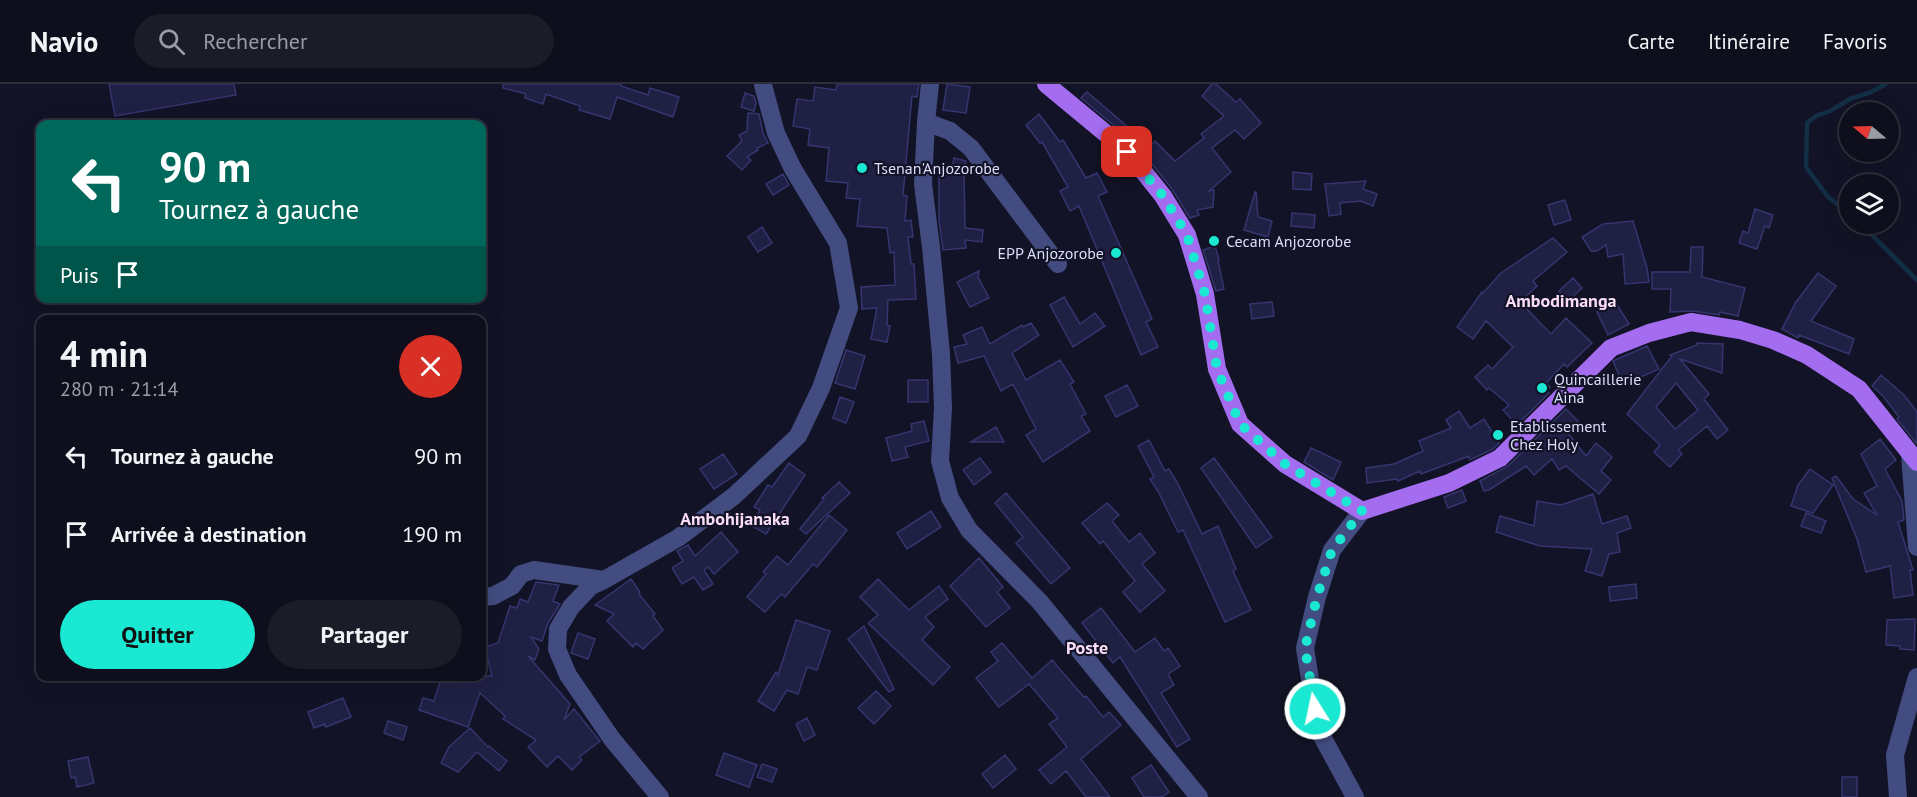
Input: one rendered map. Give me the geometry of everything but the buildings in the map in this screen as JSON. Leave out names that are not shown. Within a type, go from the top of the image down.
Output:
[{"type":"main road","points":[[1046,84],[1127,152],[1163,196],[1187,235],[1205,294],[1217,369],[1240,424],[1285,464],[1362,511],[1449,483],[1500,458],[1611,348],[1649,333],[1691,322],[1751,333],[1808,355],[1859,389],[1914,458]]},
{"type":"street","points":[[660,797],[612,740],[568,675],[557,649],[558,628],[571,607],[591,586],[678,538],[734,496],[798,436],[821,388],[849,308],[838,243],[789,160],[776,133],[761,84]]},
{"type":"street","points":[[930,84],[923,184],[941,354],[943,408],[940,461],[950,498],[969,530],[1040,602],[1199,797]]},
{"type":"street","points":[[926,122],[950,130],[971,148],[1058,264]]},
{"type":"street","points":[[1914,458],[1917,547]]},
{"type":"street","points":[[1355,797],[1318,729],[1305,648],[1317,597],[1332,550],[1362,511]]},
{"type":"street","points":[[486,597],[493,596],[512,586],[520,574],[534,570],[604,580]]},
{"type":"street","points":[[1898,797],[1895,756],[1917,677]]},
{"type":"waterway","points":[[1839,206],[1828,197],[1806,167],[1807,123],[1850,99],[1886,84]]},
{"type":"waterway","points":[[1871,234],[1917,280]]},
{"type":"place","name":"Tsenan'Anjozorobe","points":[[862,168]]},
{"type":"place","name":"Cecam Anjozorobe","points":[[1214,241]]},
{"type":"place","name":"EPP Anjozorobe","points":[[1116,253]]},
{"type":"place","name":"Quincaillerie Aina","points":[[1542,388]]},
{"type":"place","name":"Etablissement Chez Holy","points":[[1498,435]]},
{"type":"district","name":"Ambodimanga","points":[[1561,301]]},
{"type":"district","name":"Ambohijanaka","points":[[735,519]]},
{"type":"district","name":"Poste","points":[[1087,648]]},
{"type":"route","points":[[1127,152],[1163,196],[1187,235],[1205,294],[1217,369],[1240,424],[1285,464],[1362,511],[1332,550],[1317,597],[1305,648],[1315,709]]}]
